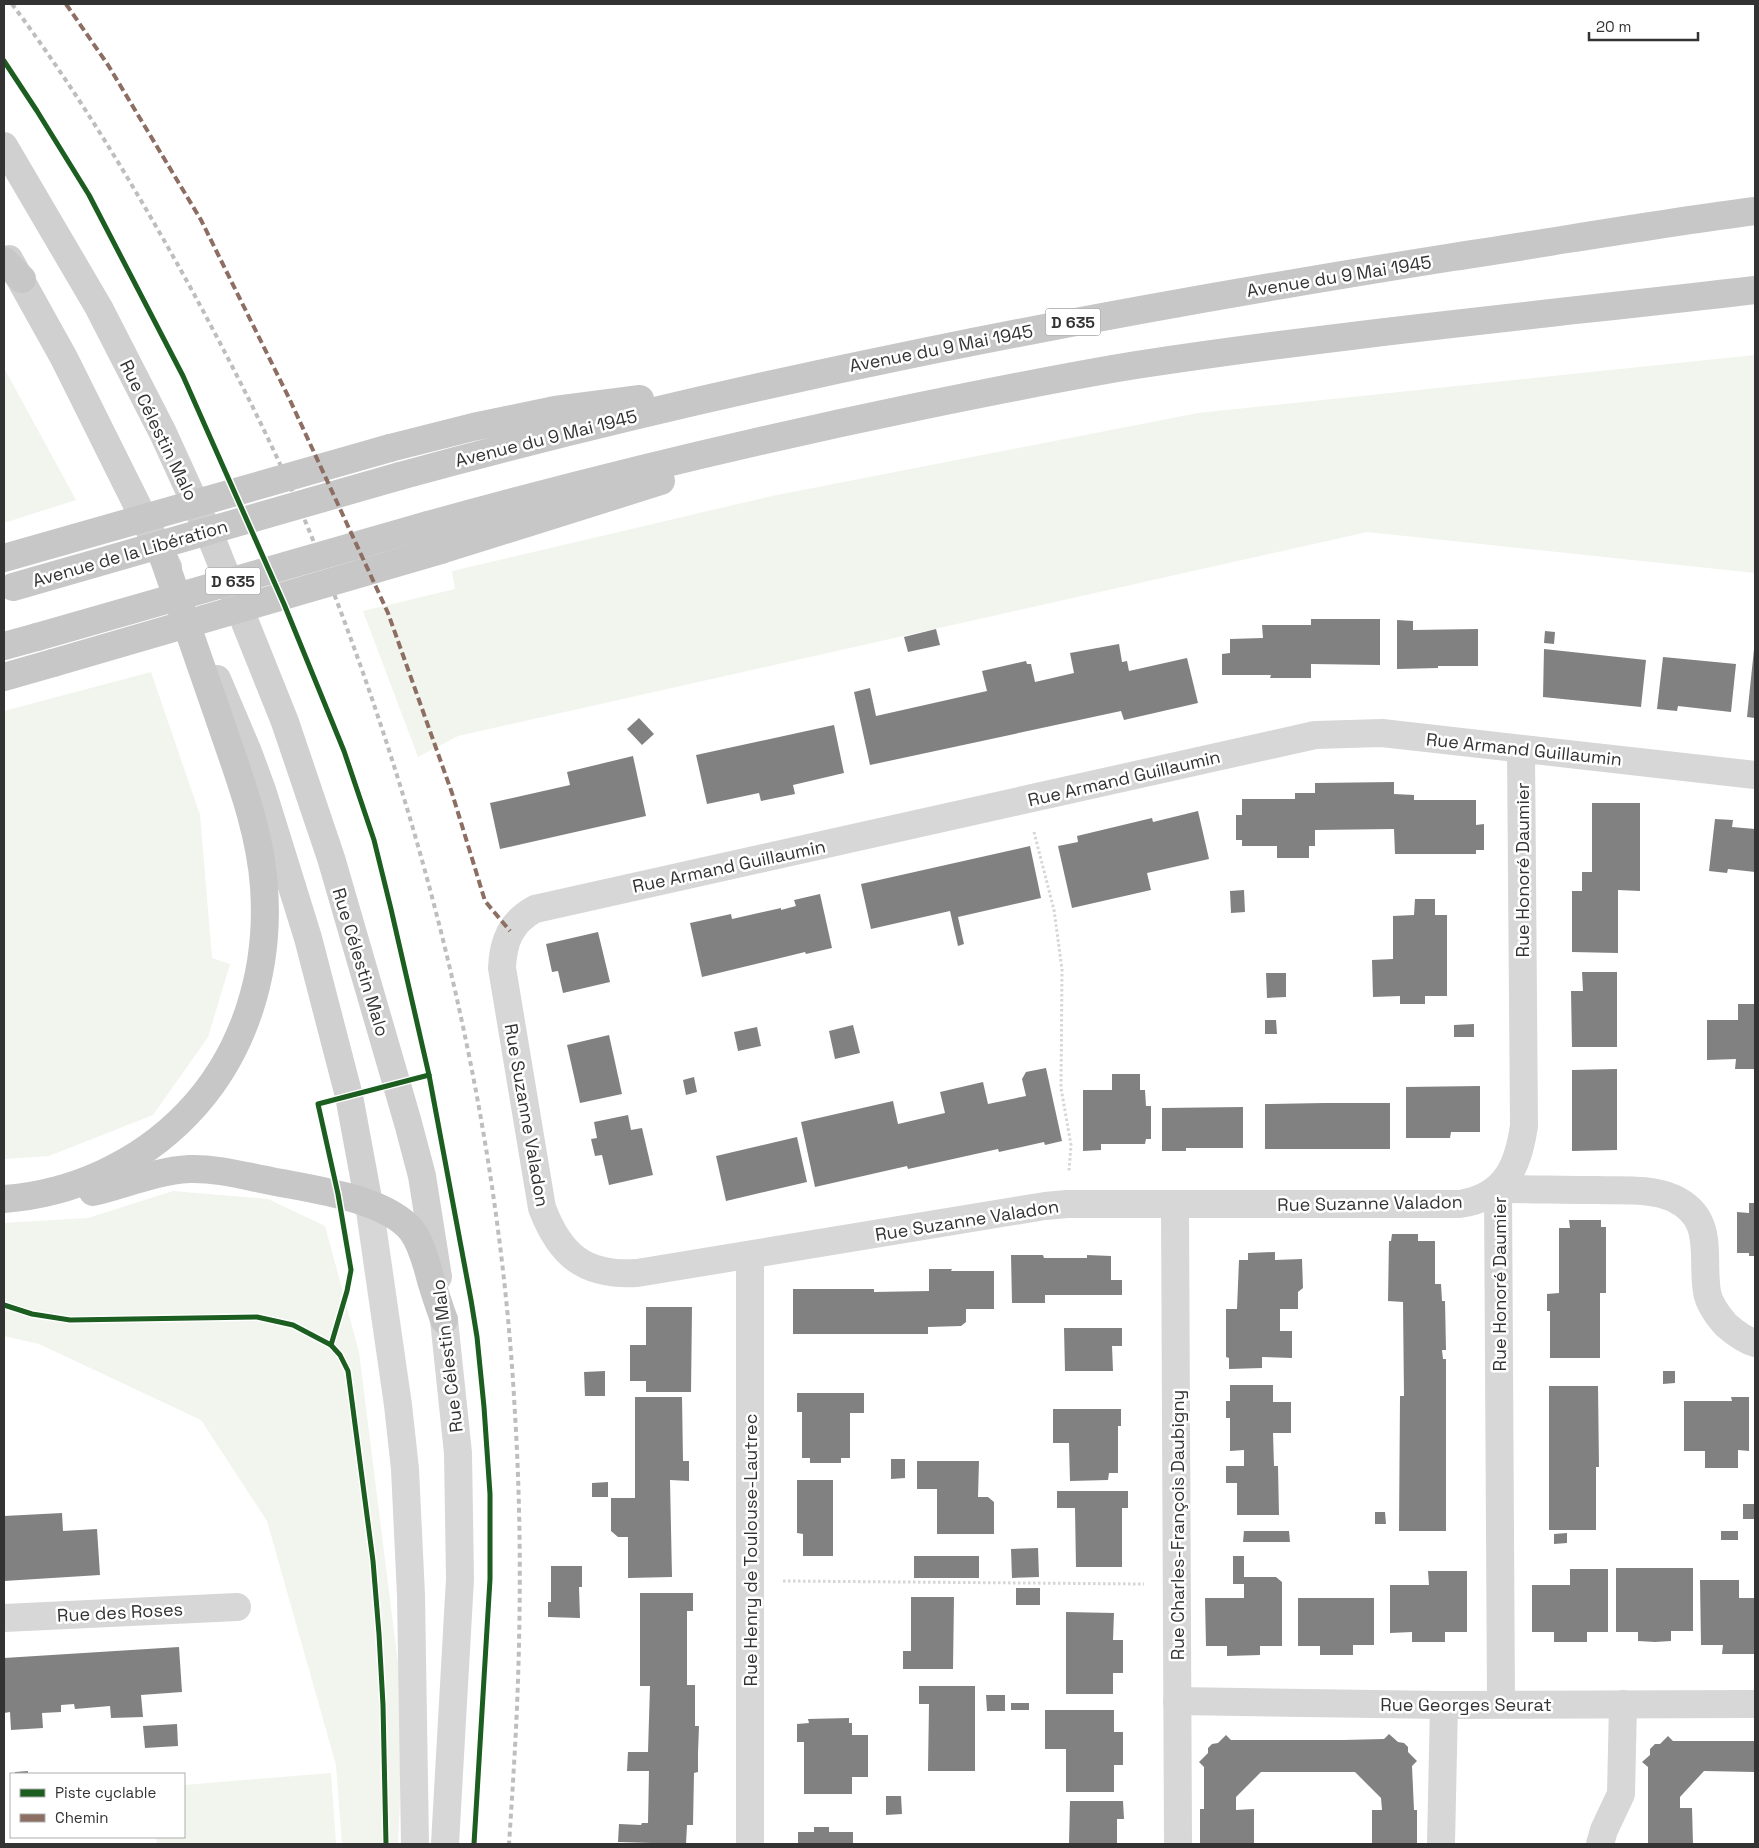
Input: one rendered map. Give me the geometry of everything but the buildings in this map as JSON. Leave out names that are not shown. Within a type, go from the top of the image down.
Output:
[{"type":"highway","name":"Avenue du 9 Mai 1945","points":[[400,476],[502,448],[776,383],[979,340],[1191,300],[1333,276],[1755,210]]},
{"type":"highway","name":"D 635","points":[[4,646],[510,502],[804,430],[1135,365],[1321,340],[1755,290]]},
{"type":"highway","points":[[4,558],[390,448],[473,427],[555,410],[776,383]]},
{"type":"highway","points":[[4,677],[441,550],[874,416]]},
{"type":"highway","name":"Avenue de la Libération","points":[[8,588],[400,476]]},
{"type":"highway","points":[[14,1199],[62,1190],[115,1168],[157,1141],[178,1124],[212,1087],[223,1070],[242,1031],[257,984],[264,933],[265,908],[264,886],[257,846],[245,796],[161,550]]},
{"type":"highway","points":[[14,1199],[71,1196],[114,1187],[160,1173],[192,1169],[232,1173],[338,1194],[369,1204],[391,1214],[404,1223],[412,1232],[425,1259],[444,1320]]},
{"type":"main road","name":"Rue Célestin Malo","points":[[4,146],[99,308],[163,433],[214,545],[285,722],[333,867],[411,1132],[423,1184],[444,1320]]},
{"type":"main road","points":[[4,251],[83,393],[161,550],[248,752],[282,852],[313,956],[349,1096],[369,1204]]},
{"type":"street","name":"Rue Armand Guillaumin","points":[[510,931],[516,922],[525,915],[541,907],[1315,735],[1382,733],[1755,775]]},
{"type":"street","name":"Rue Honoré Daumier","points":[[1501,1704],[1498,1189],[1517,1158],[1524,1126],[1521,750]]},
{"type":"street","name":"Rue Suzanne Valadon","points":[[510,931],[502,954],[503,981],[542,1208],[555,1236],[576,1260],[603,1272],[637,1273],[1027,1208],[1067,1204],[1460,1204],[1482,1199],[1498,1189],[1637,1191],[1663,1194],[1675,1199],[1696,1217],[1702,1227],[1705,1238],[1707,1294],[1712,1305],[1719,1316],[1738,1335],[1755,1343]]},
{"type":"street","points":[[369,1204],[405,1469],[411,1604],[415,1844]]},
{"type":"street","name":"Rue Charles-François Daubigny","points":[[1175,1205],[1178,1844]]},
{"type":"street","name":"Rue Henry de Toulouse-Lautrec","points":[[750,1255],[750,1844]]},
{"type":"street","name":"Rue Célestin Malo","points":[[444,1320],[458,1453],[460,1571],[445,1844]]},
{"type":"street","name":"Rue des Roses","points":[[4,1618],[237,1607]]},
{"type":"street","name":"Rue Georges Seurat","points":[[1177,1701],[1444,1705],[1755,1704]]},
{"type":"street","points":[[1600,1844],[1604,1830],[1621,1794],[1622,1704]]},
{"type":"street","points":[[1441,1844],[1444,1705]]},
{"type":"path","points":[[1026,800],[1054,910],[1062,969],[1061,1088],[1071,1145],[1067,1204]]},
{"type":"path","points":[[749,1580],[1177,1584]]},
{"type":"shaded area","points":[[1755,355],[1755,573],[1367,532],[458,736],[418,757],[363,611],[455,589],[452,571],[772,496],[1198,413]]},
{"type":"shaded area","points":[[4,368],[76,500],[4,523]]},
{"type":"shaded area","points":[[151,672],[200,815],[212,958],[230,964],[208,1037],[153,1115],[49,1156],[4,1159],[4,711]]},
{"type":"shaded area","points":[[173,1191],[268,1199],[325,1226],[359,1352],[404,1711],[398,1844],[342,1844],[336,1765],[267,1521],[201,1420],[39,1344],[4,1336],[4,1223],[88,1218]]},
{"type":"shaded area","points":[[331,1773],[336,1844],[157,1844],[156,1838],[185,1838],[185,1785]]},
{"type":"railway","points":[[12,4],[85,109],[152,219],[210,324],[272,446],[313,540],[353,645],[390,752],[422,860],[450,969],[474,1079],[492,1190],[506,1301],[515,1414],[520,1560],[517,1707],[509,1844]]},
{"type":"marked path","points":[[66,4],[108,65],[201,220],[289,398],[388,613],[452,793],[485,901],[510,931]]},
{"type":"cycle path","points":[[4,61],[89,195],[183,376],[284,604],[344,751],[374,840],[429,1075],[471,1300],[484,1407],[490,1494],[490,1579],[474,1844]]},
{"type":"cycle path","points":[[331,1345],[347,1291],[351,1270],[338,1194],[318,1104],[429,1075]]},
{"type":"cycle path","points":[[4,1305],[32,1314],[70,1320],[257,1317],[293,1325],[331,1345],[340,1355],[348,1371],[373,1561],[383,1705],[386,1844]]}]
